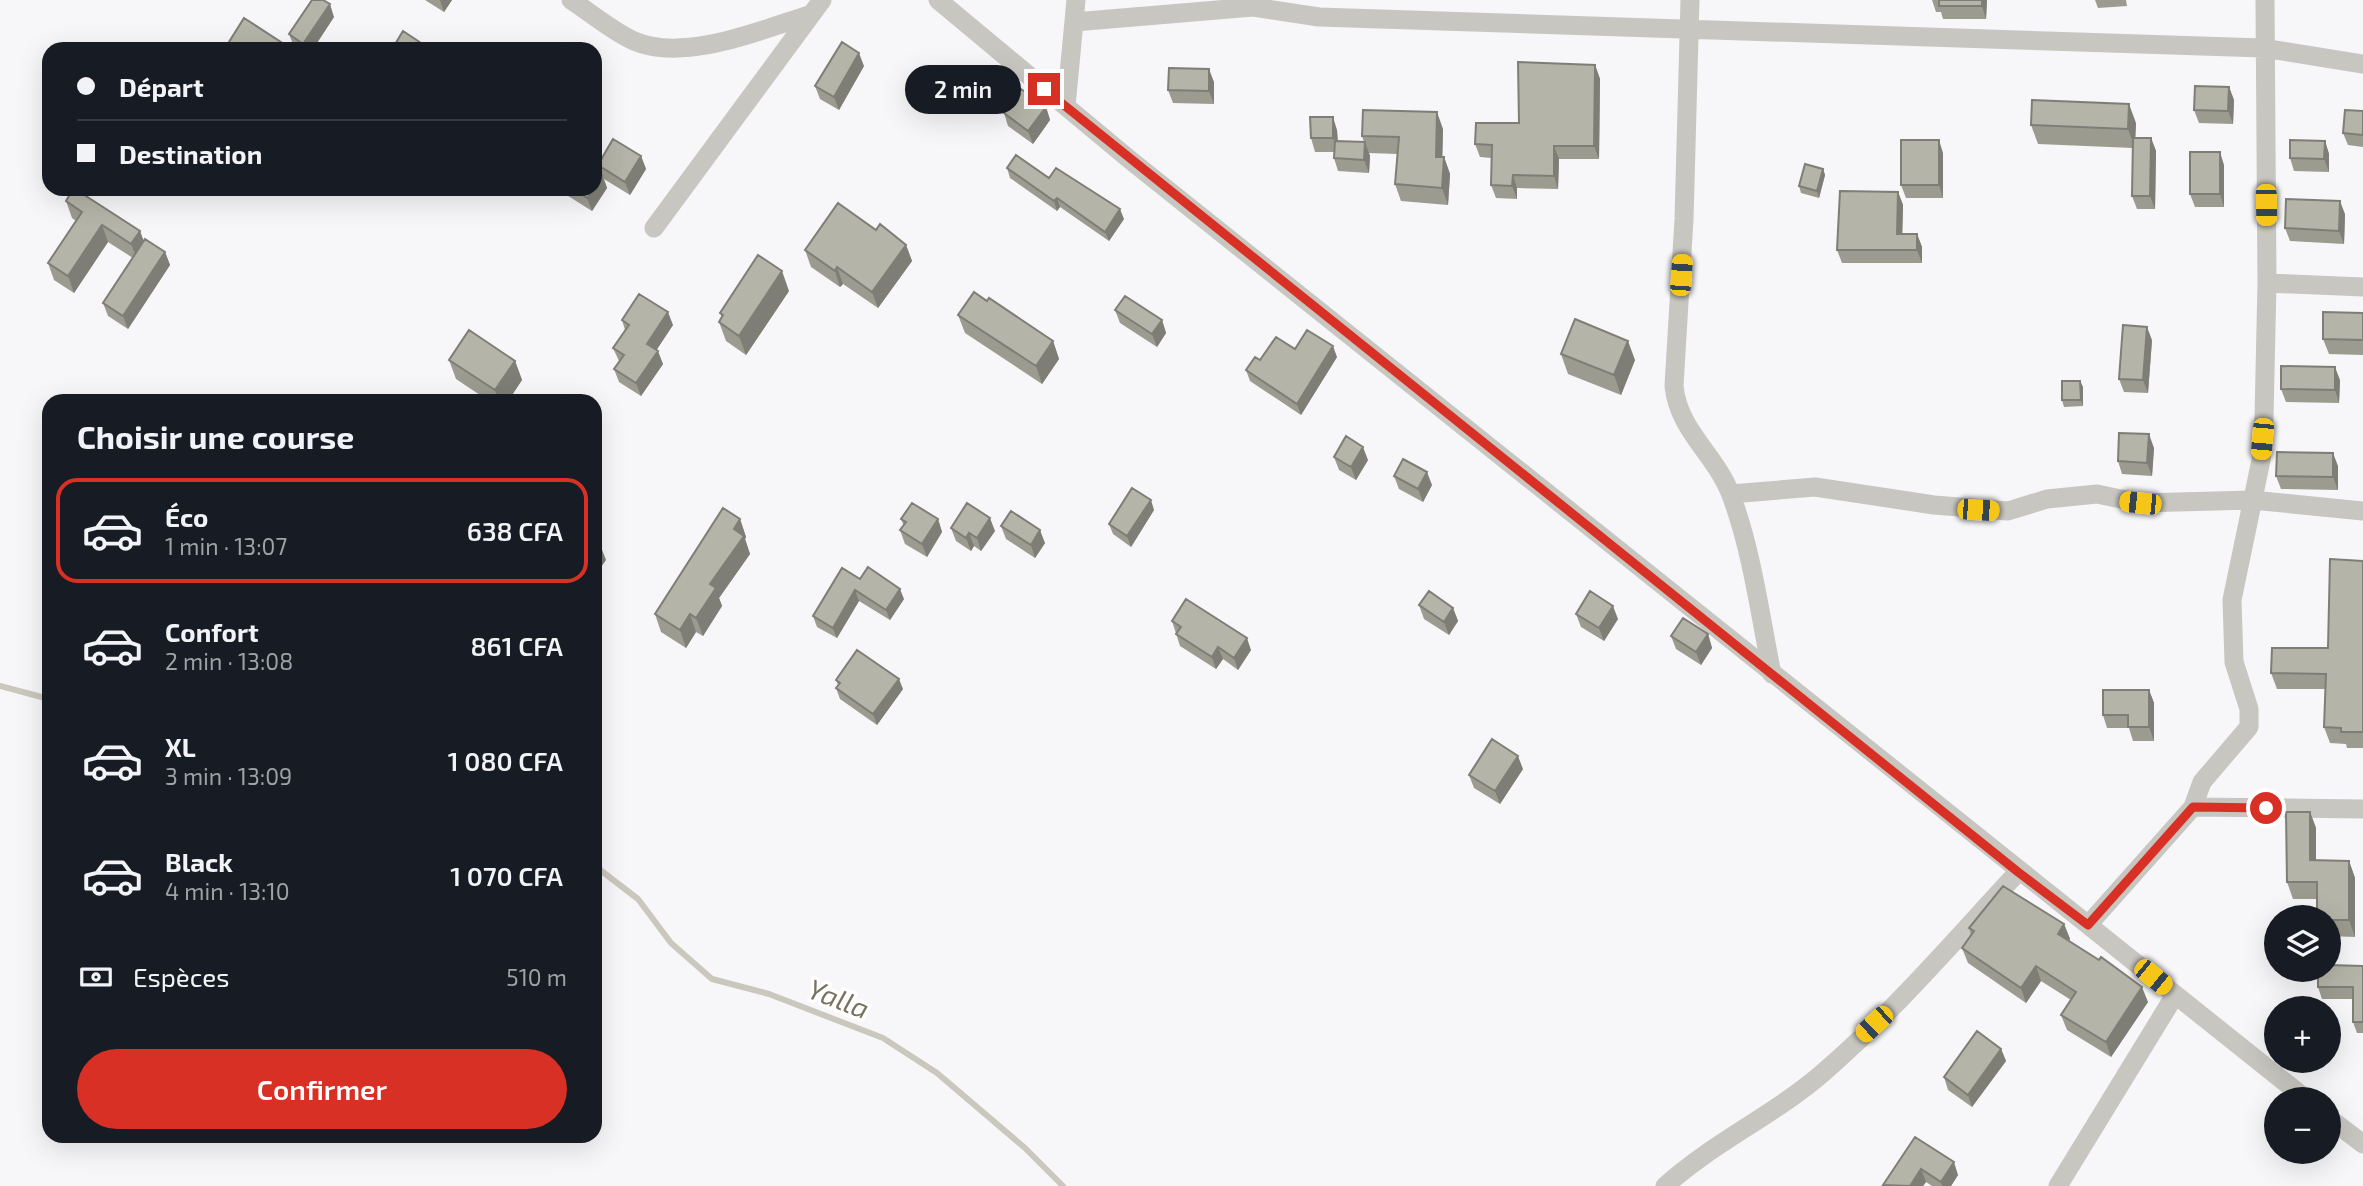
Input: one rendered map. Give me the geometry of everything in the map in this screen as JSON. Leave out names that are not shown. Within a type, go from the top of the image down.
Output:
[{"type":"street","points":[[571,0],[635,41],[669,47],[701,46],[817,7]]},
{"type":"street","points":[[938,0],[2018,872],[2291,1087]]},
{"type":"street","points":[[1066,106],[1076,0]]},
{"type":"street","points":[[1690,0],[1684,219],[1674,386],[1676,405],[1684,423],[1720,469],[1731,494],[1740,524],[1772,674]]},
{"type":"street","points":[[2088,925],[2193,807],[2202,782],[2249,727],[2249,709],[2234,662],[2232,600],[2260,460],[2264,417],[2267,283],[2264,0]]},
{"type":"street","points":[[654,228],[817,7]]},
{"type":"street","points":[[1074,22],[1253,7],[1319,17],[2263,48],[2363,64]]},
{"type":"street","points":[[2267,283],[2363,287]]},
{"type":"street","points":[[1731,494],[1815,487],[1934,505],[2008,511],[2069,495],[2112,496],[2123,502],[2140,503],[2252,500],[2363,511]]},
{"type":"street","points":[[2193,807],[2363,809]]},
{"type":"street","points":[[1664,1186],[1701,1154],[1791,1098],[1824,1072],[1908,993],[2018,872]]},
{"type":"street","points":[[2058,1186],[2175,995]]},
{"type":"street","points":[[2341,1127],[2363,1144]]},
{"type":"building","points":[[312,0],[323,0],[330,4],[304,42],[289,34]]},
{"type":"building","points":[[1939,0],[1982,0],[1982,6],[1939,6]]},
{"type":"building","points":[[244,18],[281,42],[229,42]]},
{"type":"building","points":[[403,31],[420,42],[396,42]]},
{"type":"building","points":[[842,42],[859,53],[834,97],[815,86]]},
{"type":"building","points":[[1518,62],[1595,65],[1594,146],[1554,146],[1554,176],[1513,175],[1512,186],[1491,185],[1492,145],[1475,144],[1476,123],[1519,123]]},
{"type":"building","points":[[1169,68],[1209,69],[1209,91],[1168,90]]},
{"type":"building","points":[[2195,86],[2229,87],[2228,111],[2194,110]]},
{"type":"building","points":[[1021,89],[1046,107],[1028,131],[1004,113]]},
{"type":"building","points":[[2032,100],[2129,104],[2128,129],[2031,125]]},
{"type":"building","points":[[1363,110],[1437,112],[1436,157],[1444,157],[1442,188],[1395,184],[1399,137],[1362,136]]},
{"type":"building","points":[[2345,110],[2363,111],[2363,135],[2343,133]]},
{"type":"building","points":[[1310,117],[1333,117],[1333,138],[1311,138]]},
{"type":"building","points":[[2133,138],[2151,138],[2150,196],[2132,196]]},
{"type":"building","points":[[613,139],[641,156],[625,182],[602,168],[602,158]]},
{"type":"building","points":[[1901,140],[1939,140],[1939,185],[1901,185]]},
{"type":"building","points":[[2290,140],[2325,141],[2324,159],[2290,158]]},
{"type":"building","points":[[1335,141],[1365,142],[1364,160],[1334,158]]},
{"type":"building","points":[[2190,152],[2220,152],[2220,194],[2190,194]]},
{"type":"building","points":[[1016,155],[1049,178],[1056,168],[1120,209],[1105,232],[1057,198],[1054,201],[1007,168]]},
{"type":"building","points":[[1805,164],[1823,169],[1817,191],[1799,186]]},
{"type":"building","points":[[1840,191],[1898,192],[1897,234],[1917,234],[1917,250],[1837,250]]},
{"type":"building","points":[[69,196],[86,196],[140,231],[131,244],[102,225],[68,276],[48,263],[82,212],[66,201]]},
{"type":"building","points":[[2286,199],[2340,201],[2339,231],[2285,228]]},
{"type":"building","points":[[838,203],[876,230],[880,224],[906,245],[872,292],[837,267],[835,271],[805,250]]},
{"type":"building","points":[[145,239],[165,252],[123,316],[103,303]]},
{"type":"building","points":[[758,255],[782,271],[739,336],[719,322],[723,315],[720,313]]},
{"type":"building","points":[[974,292],[987,301],[989,298],[1053,341],[1036,366],[958,315]]},
{"type":"building","points":[[639,294],[668,312],[647,344],[658,351],[636,383],[614,369],[624,355],[613,348],[629,325],[622,320]]},
{"type":"building","points":[[1125,296],[1162,320],[1152,334],[1115,310]]},
{"type":"building","points":[[2323,312],[2363,313],[2363,340],[2323,339]]},
{"type":"building","points":[[1575,319],[1628,341],[1614,375],[1561,354]]},
{"type":"building","points":[[2123,325],[2147,327],[2143,380],[2119,379]]},
{"type":"building","points":[[469,330],[515,361],[495,390],[449,360]]},
{"type":"building","points":[[1307,330],[1333,346],[1297,404],[1246,370],[1255,357],[1260,360],[1276,337],[1295,349]]},
{"type":"building","points":[[2281,366],[2335,367],[2335,390],[2281,389]]},
{"type":"building","points":[[2062,381],[2080,381],[2081,400],[2062,400]]},
{"type":"building","points":[[2119,433],[2149,434],[2147,463],[2118,461]]},
{"type":"building","points":[[1346,436],[1363,447],[1351,467],[1334,457]]},
{"type":"building","points":[[2277,452],[2333,453],[2333,477],[2276,476]]},
{"type":"building","points":[[1403,459],[1427,472],[1418,489],[1394,476]]},
{"type":"building","points":[[1132,488],[1151,500],[1127,536],[1109,524]]},
{"type":"building","points":[[912,503],[938,519],[922,544],[900,530],[906,522],[901,519]]},
{"type":"building","points":[[967,503],[990,518],[977,538],[969,533],[966,538],[951,528]]},
{"type":"building","points":[[723,508],[740,519],[734,529],[744,536],[710,584],[716,588],[696,618],[690,614],[680,630],[655,614]]},
{"type":"building","points":[[1011,511],[1040,530],[1031,545],[1001,526]]},
{"type":"building","points":[[2330,559],[2363,561],[2363,732],[2341,732],[2341,728],[2324,727],[2326,674],[2271,673],[2272,648],[2328,648]]},
{"type":"building","points":[[868,567],[900,589],[886,610],[855,590],[833,628],[813,616],[842,568],[860,579]]},
{"type":"building","points":[[1429,591],[1453,608],[1444,622],[1419,605]]},
{"type":"building","points":[[1590,591],[1613,606],[1599,628],[1576,614]]},
{"type":"building","points":[[1186,599],[1247,638],[1234,658],[1218,647],[1212,657],[1176,634],[1181,627],[1172,621]]},
{"type":"building","points":[[1683,618],[1708,634],[1696,652],[1671,636]]},
{"type":"building","points":[[857,650],[899,679],[873,714],[836,688],[840,683],[836,680]]},
{"type":"building","points":[[2103,690],[2149,690],[2149,727],[2128,727],[2128,715],[2103,715]]},
{"type":"building","points":[[1492,739],[1518,756],[1495,791],[1469,775]]},
{"type":"building","points":[[2286,812],[2310,812],[2310,860],[2349,861],[2349,920],[2341,920],[2341,905],[2317,905],[2317,882],[2287,882]]},
{"type":"building","points":[[2003,886],[2064,924],[2058,934],[2099,960],[2101,957],[2142,987],[2106,1042],[2061,1015],[2076,992],[2036,966],[2021,988],[1962,948],[1974,931],[1969,928]]},
{"type":"building","points":[[2341,965],[2363,966],[2363,1022],[2353,1022],[2353,987],[2318,987],[2318,982],[2341,982]]},
{"type":"building","points":[[1977,1031],[2001,1049],[1968,1095],[1944,1077]]},
{"type":"building","points":[[1915,1137],[1954,1162],[1941,1182],[1921,1169],[1910,1186],[1883,1185]]},
{"type":"waterway","name":"Yalla","points":[[0,686],[42,697]]},
{"type":"waterway","name":"Yalla","points":[[602,871],[638,899],[671,943],[712,979],[769,994],[883,1038],[937,1073],[1025,1148],[1063,1186]]},
{"type":"route","points":[[1044,89],[2018,872],[2088,925],[2193,807],[2266,808]]}]
